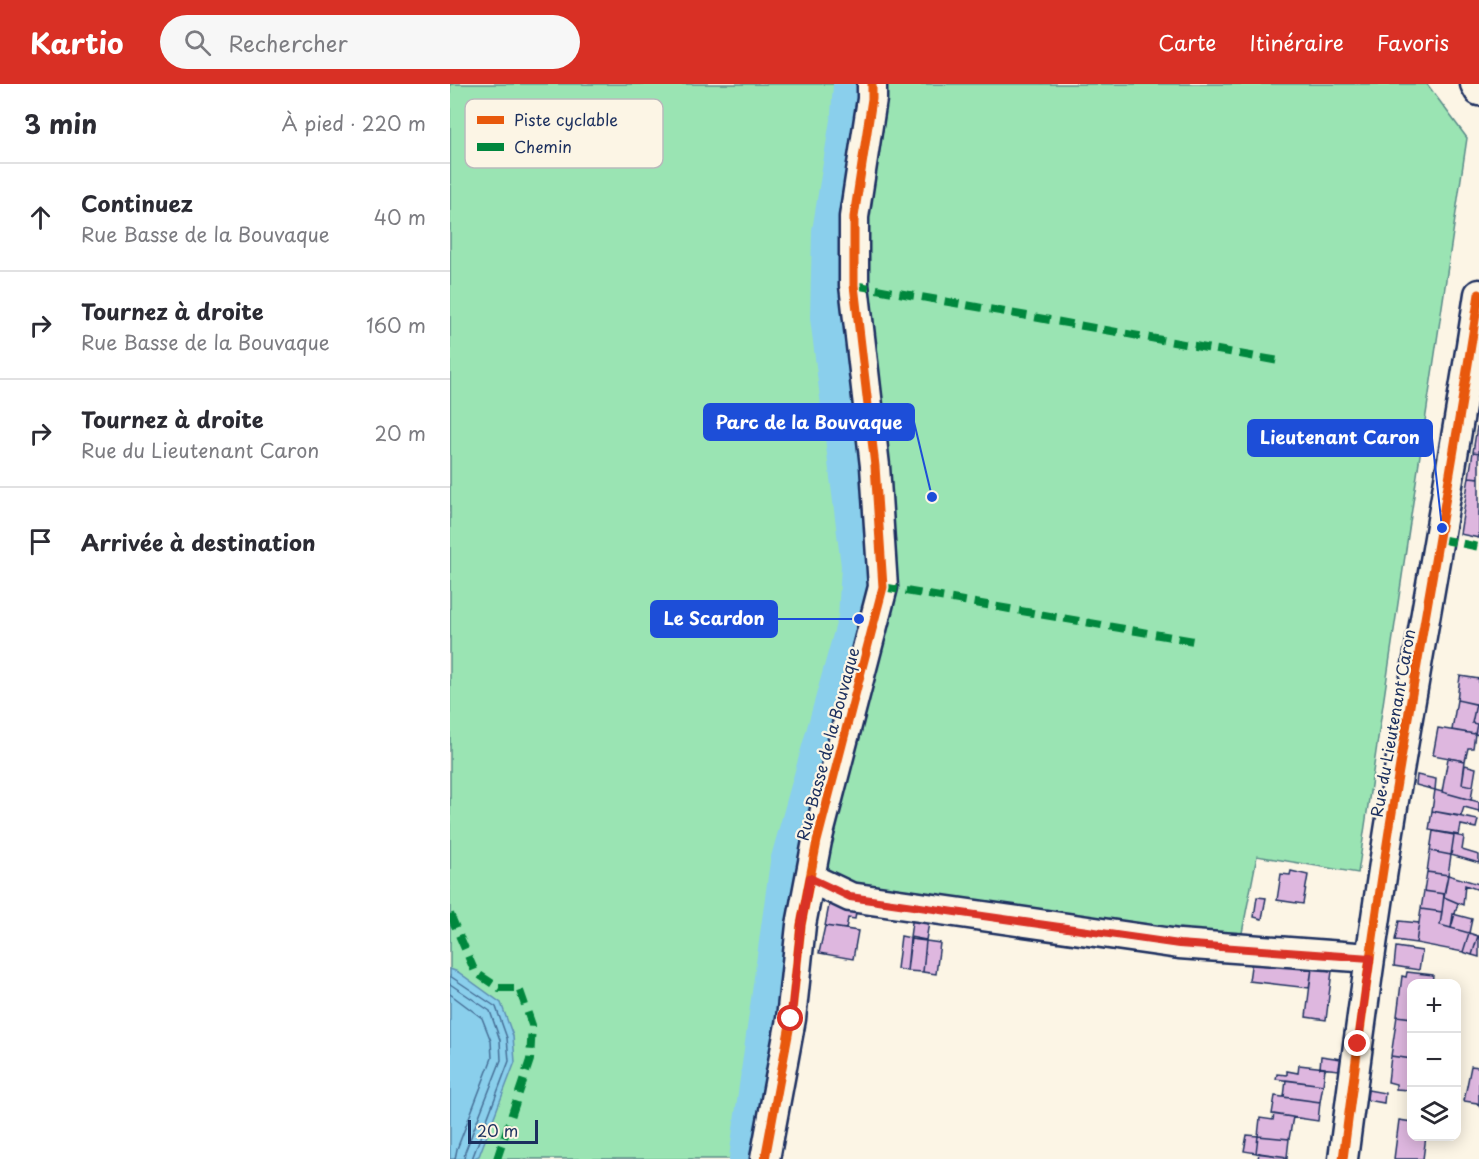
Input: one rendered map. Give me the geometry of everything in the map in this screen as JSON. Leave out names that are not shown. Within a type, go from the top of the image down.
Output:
[{"type":"street","name":"Rue Basse de la Bouvaque","points":[[765,1159],[791,1019],[801,925],[817,841],[883,587],[875,466],[854,285],[854,217],[872,99],[872,84]]},
{"type":"street","points":[[1475,84],[1479,91]]},
{"type":"street","name":"Rue du Lieutenant Caron","points":[[1343,1159],[1370,958],[1479,294]]},
{"type":"street","points":[[810,878],[850,897],[1179,944],[1370,958]]},
{"type":"green space","points":[[450,84],[1427,84],[1467,138],[1358,873],[1257,856],[1241,938],[800,891],[758,1159],[450,1159]]},
{"type":"water","points":[[450,969],[458,972],[501,1003],[513,1036],[515,1062],[479,1156],[472,1159],[450,1159]]},
{"type":"building","points":[[1477,427],[1479,428],[1479,453],[1473,452]]},
{"type":"building","points":[[1473,452],[1479,453],[1479,478],[1469,477]]},
{"type":"building","points":[[1469,477],[1479,478],[1479,538],[1460,534]]},
{"type":"building","points":[[1460,676],[1479,679],[1479,705],[1457,700]]},
{"type":"building","points":[[1457,700],[1476,704],[1472,723],[1477,724],[1475,734],[1452,730]]},
{"type":"building","points":[[1476,704],[1479,705],[1479,735],[1475,734],[1477,724],[1472,723]]},
{"type":"building","points":[[1438,728],[1475,734],[1473,748],[1468,748],[1465,761],[1433,755]]},
{"type":"building","points":[[1448,758],[1465,761],[1462,784],[1473,786],[1471,800],[1442,792]]},
{"type":"building","points":[[1465,765],[1476,768],[1473,786],[1462,784]]},
{"type":"building","points":[[1417,775],[1436,779],[1435,790],[1416,785]]},
{"type":"building","points":[[1435,790],[1479,802],[1479,811],[1464,807],[1461,816],[1432,811]]},
{"type":"building","points":[[1432,811],[1478,820],[1476,828],[1461,825],[1459,835],[1429,830]]},
{"type":"building","points":[[1433,831],[1454,835],[1451,855],[1430,851]]},
{"type":"building","points":[[1454,835],[1464,837],[1462,850],[1479,855],[1479,863],[1451,855]]},
{"type":"building","points":[[1430,851],[1451,855],[1448,875],[1427,872]]},
{"type":"building","points":[[1291,871],[1308,875],[1303,904],[1277,900],[1281,874],[1290,875]]},
{"type":"building","points":[[1427,872],[1448,875],[1444,894],[1424,891]]},
{"type":"building","points":[[1448,875],[1479,884],[1479,890],[1465,885],[1463,905],[1444,897]]},
{"type":"building","points":[[1424,891],[1444,894],[1442,912],[1421,909]]},
{"type":"building","points":[[1257,897],[1266,898],[1262,919],[1254,917]]},
{"type":"building","points":[[1444,897],[1458,903],[1451,928],[1440,925]]},
{"type":"building","points":[[830,900],[857,905],[855,919],[848,918],[846,929],[825,926]]},
{"type":"building","points":[[1421,909],[1442,912],[1440,925],[1469,933],[1463,952],[1416,943]]},
{"type":"building","points":[[1453,914],[1472,919],[1469,933],[1451,928]]},
{"type":"building","points":[[913,915],[930,917],[926,940],[910,937]]},
{"type":"building","points":[[1399,921],[1419,923],[1416,943],[1395,940]]},
{"type":"building","points":[[825,926],[858,931],[853,959],[819,953]]},
{"type":"building","points":[[1469,933],[1478,936],[1472,955],[1463,952]]},
{"type":"building","points":[[901,936],[911,938],[907,971],[897,969]]},
{"type":"building","points":[[1479,936],[1479,957],[1472,955]]},
{"type":"building","points":[[910,939],[926,941],[923,972],[907,971]]},
{"type":"building","points":[[926,941],[940,943],[936,974],[923,972]]},
{"type":"building","points":[[1396,947],[1422,951],[1419,970],[1394,966]]},
{"type":"building","points":[[1252,959],[1312,968],[1309,988],[1249,981]]},
{"type":"building","points":[[1312,968],[1332,971],[1326,1020],[1306,1017]]},
{"type":"building","points":[[1407,972],[1433,975],[1433,979],[1407,979],[1407,1017],[1397,1016],[1402,976],[1406,977]]},
{"type":"building","points":[[1397,1016],[1407,1017],[1407,1058],[1391,1056]]},
{"type":"building","points":[[1321,1056],[1341,1059],[1339,1070],[1320,1068]]},
{"type":"building","points":[[1391,1056],[1407,1058],[1407,1090],[1396,1089],[1396,1084],[1388,1082]]},
{"type":"building","points":[[1299,1065],[1325,1068],[1323,1085],[1276,1079],[1277,1074],[1287,1075],[1287,1071],[1298,1073]]},
{"type":"building","points":[[1471,1066],[1479,1067],[1479,1106],[1477,1103],[1464,1101]]},
{"type":"building","points":[[1286,1080],[1323,1085],[1320,1102],[1284,1097]]},
{"type":"building","points":[[1368,1090],[1385,1093],[1384,1103],[1367,1100]]},
{"type":"building","points":[[1275,1096],[1320,1102],[1318,1121],[1272,1114]]},
{"type":"building","points":[[1274,1114],[1293,1117],[1289,1139],[1258,1136],[1260,1118],[1273,1120]]},
{"type":"building","points":[[1399,1120],[1407,1121],[1407,1141],[1425,1141],[1423,1159],[1394,1159]]},
{"type":"building","points":[[1247,1135],[1258,1136],[1256,1153],[1244,1151]]},
{"type":"building","points":[[1258,1136],[1289,1139],[1287,1157],[1256,1153]]},
{"type":"building","points":[[1259,1153],[1287,1157],[1287,1159],[1258,1159]]},
{"type":"waterway","points":[[750,1159],[791,863],[859,619],[862,565],[831,317],[833,232],[852,115],[854,84]]},
{"type":"marked path","points":[[854,285],[1279,361]]},
{"type":"marked path","points":[[1440,539],[1479,547]]},
{"type":"marked path","points":[[883,587],[1194,641]]},
{"type":"marked path","points":[[450,914],[475,972],[499,988],[519,988],[532,1025],[530,1060],[497,1159]]},
{"type":"cycle path","points":[[765,1159],[791,1019],[801,925],[817,841],[883,587],[875,466],[854,285],[854,217],[872,99],[872,84]]},
{"type":"cycle path","points":[[1343,1159],[1389,831],[1479,294]]},
{"type":"place","name":"Parc de la Bouvaque","points":[[932,497]]},
{"type":"place","name":"Lieutenant Caron","points":[[1442,528]]},
{"type":"place","name":"Le Scardon","points":[[859,619]]},
{"type":"route","points":[[791,1019],[801,925],[810,878],[850,897],[1179,944],[1370,958],[1358,1044]]}]
